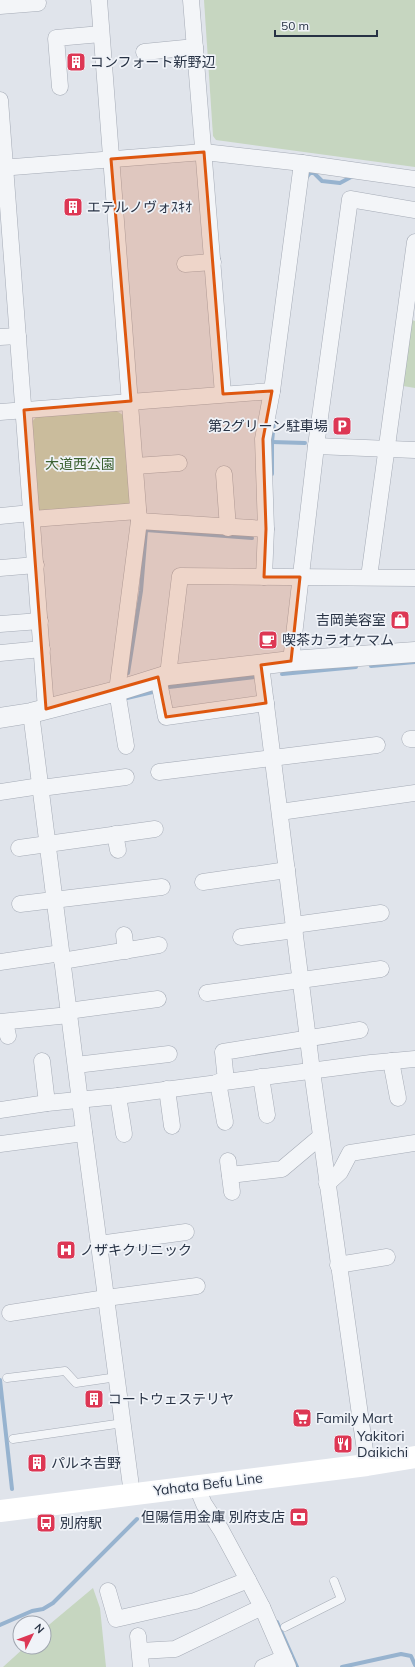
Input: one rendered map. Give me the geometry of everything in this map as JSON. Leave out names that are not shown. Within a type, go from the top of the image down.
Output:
[{"type":"main road","name":"Yahata Befu Line","points":[[0,1511],[196,1485],[367,1465],[415,1457]]},
{"type":"street","points":[[99,0],[139,516],[118,690],[126,746]]},
{"type":"street","points":[[191,0],[223,394]]},
{"type":"street","points":[[0,6],[38,3]]},
{"type":"street","points":[[60,87],[56,38],[101,34]]},
{"type":"street","points":[[144,52],[195,48]]},
{"type":"street","points":[[0,100],[3,168],[18,336],[42,649],[39,711],[40,787],[132,1494]]},
{"type":"street","points":[[3,168],[204,152],[302,163],[415,179]]},
{"type":"street","points":[[264,577],[266,530],[263,439],[272,391],[302,163]]},
{"type":"street","points":[[291,662],[316,446],[350,199],[415,210]]},
{"type":"street","points":[[369,577],[415,242]]},
{"type":"street","points":[[185,264],[213,262]]},
{"type":"street","points":[[0,337],[18,336]]},
{"type":"street","points":[[0,412],[272,391]]},
{"type":"street","points":[[316,446],[415,450]]},
{"type":"street","points":[[135,466],[179,463]]},
{"type":"street","points":[[224,474],[228,528]]},
{"type":"street","points":[[0,516],[139,516],[228,528],[266,530]]},
{"type":"street","points":[[0,568],[36,565]]},
{"type":"street","points":[[266,703],[166,717],[163,676],[180,576],[415,578]]},
{"type":"street","points":[[0,624],[40,621]]},
{"type":"street","points":[[0,653],[42,649]]},
{"type":"street","points":[[0,718],[39,711],[118,690],[163,676],[291,662],[415,652]]},
{"type":"street","points":[[261,665],[320,1137],[367,1465]]},
{"type":"street","points":[[159,772],[273,758],[348,742],[377,744]]},
{"type":"street","points":[[0,792],[118,774]]},
{"type":"street","points":[[280,812],[415,793]]},
{"type":"street","points":[[19,848],[47,842],[155,829]]},
{"type":"street","points":[[115,834],[118,850]]},
{"type":"street","points":[[213,885],[287,870]]},
{"type":"street","points":[[20,904],[54,900],[128,898],[162,887]]},
{"type":"street","points":[[241,937],[381,913]]},
{"type":"street","points":[[124,935],[126,951]]},
{"type":"street","points":[[0,962],[126,951],[159,945]]},
{"type":"street","points":[[216,987],[301,979],[381,969]]},
{"type":"street","points":[[4,1027],[69,1013],[158,999]]},
{"type":"street","points":[[225,1122],[222,1082],[223,1052],[308,1037],[360,1030]]},
{"type":"street","points":[[76,1065],[148,1049],[169,1054]]},
{"type":"street","points":[[0,1110],[415,1059]]},
{"type":"street","points":[[42,1061],[47,1104]]},
{"type":"street","points":[[391,1061],[398,1098]]},
{"type":"street","points":[[261,1077],[267,1115]]},
{"type":"street","points":[[167,1089],[172,1126]]},
{"type":"street","points":[[118,1096],[124,1134]]},
{"type":"street","points":[[0,1144],[84,1133]]},
{"type":"street","points":[[232,1192],[229,1168],[282,1169],[320,1137]]},
{"type":"street","points":[[327,1184],[340,1172],[350,1153],[395,1152],[415,1143]]},
{"type":"street","points":[[99,1244],[179,1238]]},
{"type":"street","points":[[338,1265],[387,1257]]},
{"type":"street","points":[[10,1313],[30,1316],[106,1298],[197,1286]]},
{"type":"street","points":[[196,1485],[204,1504],[221,1530],[262,1607],[278,1630],[286,1663],[263,1667]]},
{"type":"street","points":[[108,1591],[116,1619],[195,1601],[248,1580]]},
{"type":"street","points":[[141,1667],[140,1643],[175,1649],[262,1607]]},
{"type":"lane","points":[[7,1378],[65,1371],[76,1383],[117,1377]]},
{"type":"lane","points":[[13,1438],[123,1423]]},
{"type":"lane","points":[[278,1630],[341,1599],[334,1581]]},
{"type":"highlighted area","points":[[204,152],[223,394],[272,391],[263,439],[266,529],[264,577],[300,577],[291,661],[261,665],[266,703],[166,717],[158,677],[46,709],[24,410],[131,401],[111,159]]},
{"type":"green space","points":[[204,0],[415,0],[415,167],[216,140],[213,136]]},
{"type":"green space","points":[[412,320],[415,321],[415,388],[403,386]]},
{"type":"green space","name":"大道西公園","points":[[115,410],[123,415],[131,504],[37,511],[30,424],[38,415]]},
{"type":"green space","points":[[93,1588],[100,1608],[106,1667],[3,1667],[16,1655],[52,1655],[52,1622]]},
{"type":"waterway","points":[[306,178],[310,173],[314,173],[322,181],[340,183],[353,177]]},
{"type":"waterway","points":[[272,474],[272,442],[274,421]]},
{"type":"waterway","points":[[272,442],[305,443]]},
{"type":"waterway","points":[[128,673],[141,591],[146,530],[252,538]]},
{"type":"waterway","points":[[371,666],[415,662]]},
{"type":"waterway","points":[[282,674],[356,667]]},
{"type":"waterway","points":[[169,687],[255,677]]},
{"type":"waterway","points":[[127,698],[157,691]]},
{"type":"waterway","points":[[0,1380],[12,1489]]},
{"type":"waterway","points":[[0,1625],[32,1611],[43,1609],[53,1603],[137,1519]]},
{"type":"waterway","points":[[277,1622],[297,1667]]},
{"type":"waterway","points":[[342,1667],[401,1654],[411,1656],[415,1665]]},
{"type":"place","name":"コンフォート新野辺","points":[[76,62]]},
{"type":"place","name":"エテルノヴォｽｷｵ","points":[[73,207]]},
{"type":"place","name":"第2グリーン駐車場","points":[[342,426]]},
{"type":"place","name":"吉岡美容室","points":[[400,620]]},
{"type":"place","name":"喫茶カラオケマム","points":[[268,640]]},
{"type":"place","name":"ノザキクリニック","points":[[66,1250]]},
{"type":"place","name":"コートウェステリヤ","points":[[94,1399]]},
{"type":"place","name":"Family Mart","points":[[302,1418]]},
{"type":"place","name":"Yakitori Daikichi","points":[[343,1444]]},
{"type":"place","name":"パルネ吉野","points":[[37,1463]]},
{"type":"place","name":"但陽信用金庫 別府支店","points":[[299,1517]]},
{"type":"place","name":"別府駅","points":[[46,1523]]}]
